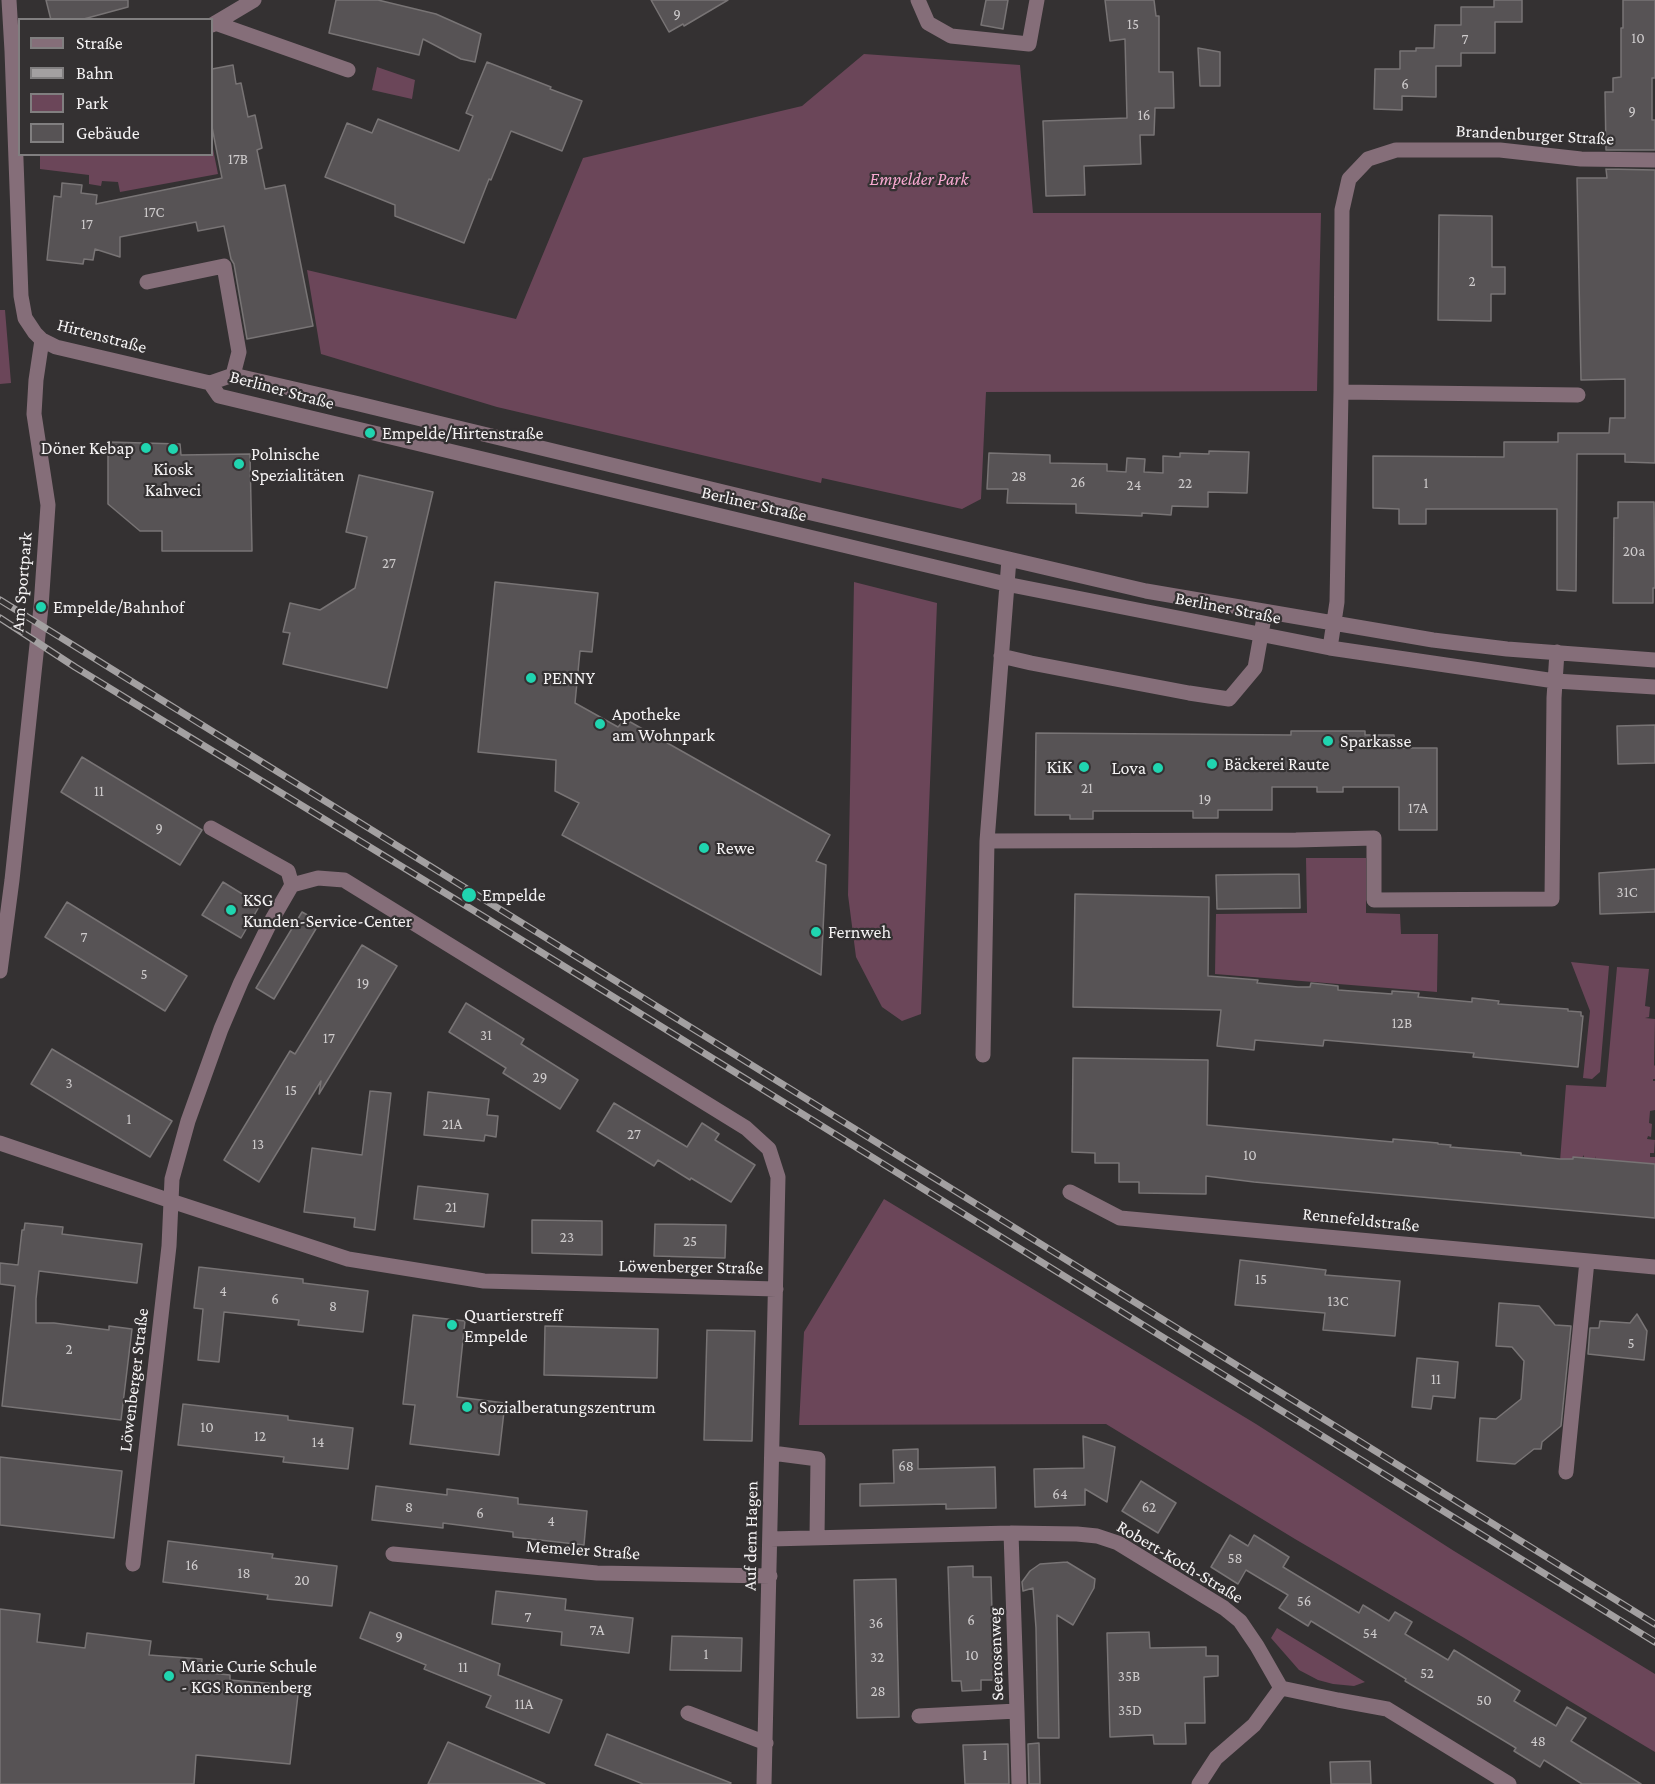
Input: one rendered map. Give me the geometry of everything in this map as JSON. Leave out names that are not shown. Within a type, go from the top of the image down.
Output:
[{"type":"street","name":"Hirtenstraße","points":[[9,0],[16,51],[18,149]]},
{"type":"street","points":[[213,24],[254,0]]},
{"type":"street","points":[[918,0],[928,23],[951,36],[1029,44],[1037,0]]},
{"type":"street","points":[[213,24],[348,70]]},
{"type":"street","name":"Brandenburger Straße","points":[[1330,648],[1337,602],[1342,210],[1349,178],[1368,159],[1396,150],[1500,150],[1581,159],[1655,160]]},
{"type":"street","name":"Hirtenstraße","points":[[18,156],[21,296],[25,318],[34,333],[56,347],[210,382]]},
{"type":"street","points":[[147,282],[224,266],[239,352],[233,375]]},
{"type":"street","name":"Am Sportpark","points":[[0,971],[42,596],[48,505],[34,414],[42,340]]},
{"type":"street","name":"Berliner Straße","points":[[1655,660],[1433,640],[1146,591],[233,375],[210,382],[219,396],[1006,584],[1330,648],[1555,681],[1655,687]]},
{"type":"street","points":[[1341,392],[1578,395]]},
{"type":"street","points":[[983,1055],[987,840],[1009,559]]},
{"type":"street","points":[[1001,656],[1053,668],[1229,699],[1255,668],[1265,612]]},
{"type":"street","points":[[987,840],[1374,838],[1374,900],[1552,898],[1557,652]]},
{"type":"street","points":[[212,828],[288,871],[292,885]]},
{"type":"street","name":"Löwenberger Straße","points":[[0,1143],[171,1201],[348,1259],[484,1281],[776,1289],[778,1177],[769,1149],[746,1128],[344,880],[318,878],[292,885],[270,923],[221,1029],[201,1082],[172,1179],[171,1201],[169,1246],[133,1564]]},
{"type":"street","name":"Rennefeldstraße","points":[[1070,1192],[1120,1218],[1655,1267]]},
{"type":"street","points":[[1566,1472],[1587,1261]]},
{"type":"street","name":"Auf dem Hagen","points":[[764,1784],[776,1289]]},
{"type":"street","points":[[772,1453],[818,1459],[817,1538]]},
{"type":"street","name":"Robert-Koch-Straße","points":[[770,1539],[1011,1533],[1097,1536],[1118,1543],[1224,1608],[1240,1621],[1281,1688]]},
{"type":"street","name":"Seerosenweg","points":[[919,1716],[1017,1711],[1011,1533]]},
{"type":"street","name":"Memeler Straße","points":[[393,1554],[597,1573],[770,1576]]},
{"type":"street","points":[[1199,1784],[1216,1758],[1254,1725],[1281,1688],[1387,1709],[1509,1784]]},
{"type":"street","points":[[1017,1711],[1019,1784]]},
{"type":"street","points":[[688,1713],[766,1743]]},
{"type":"green space","name":"Empelder Park","points":[[864,54],[1020,65],[1033,213],[1321,213],[1317,391],[986,392],[981,499],[962,509],[822,478],[821,483],[497,407],[321,354],[307,270],[516,319],[583,158],[802,106]]},
{"type":"green space","points":[[377,67],[415,80],[412,99],[372,90]]},
{"type":"green space","points":[[213,149],[218,174],[120,192],[118,182],[102,181],[101,186],[89,184],[89,175],[40,169],[40,156],[213,156]]},
{"type":"green space","points":[[0,310],[5,310],[11,383],[0,384]]},
{"type":"green space","points":[[854,582],[937,603],[921,1014],[902,1021],[882,1007],[856,957],[848,895]]},
{"type":"green space","points":[[1306,858],[1366,858],[1366,913],[1400,914],[1401,934],[1438,934],[1437,992],[1215,974],[1216,914],[1307,913]]},
{"type":"green space","points":[[1571,962],[1609,966],[1600,1072],[1592,1079],[1583,1078],[1590,1011]]},
{"type":"green space","points":[[1617,967],[1649,969],[1645,1006],[1650,1007],[1649,1017],[1645,1018],[1655,1019],[1655,1079],[1653,1081],[1655,1081],[1655,1110],[1650,1111],[1651,1137],[1648,1136],[1647,1139],[1655,1140],[1654,1153],[1650,1153],[1650,1157],[1655,1157],[1655,1168],[1596,1159],[1596,1156],[1595,1161],[1584,1160],[1584,1155],[1582,1158],[1573,1157],[1572,1166],[1560,1161],[1566,1085],[1606,1087]]},
{"type":"green space","points":[[884,1199],[1256,1424],[1454,1551],[1655,1674],[1655,1752],[1106,1424],[799,1425],[804,1332]]},
{"type":"green space","points":[[1277,1628],[1365,1682],[1354,1686],[1333,1684],[1318,1680],[1299,1670],[1271,1638]]},
{"type":"building","points":[[46,0],[128,0],[128,7],[87,18],[50,18]]},
{"type":"building","points":[[336,0],[378,0],[436,14],[481,34],[475,62],[461,59],[423,39],[419,55],[329,33]]},
{"type":"building","points":[[651,0],[728,0],[684,26],[683,24],[669,32]]},
{"type":"building","points":[[986,0],[1008,0],[1003,29],[981,25]]},
{"type":"building","points":[[1105,0],[1154,0],[1156,16],[1159,16],[1159,72],[1173,72],[1174,108],[1155,108],[1154,135],[1140,135],[1141,164],[1084,166],[1085,195],[1046,196],[1043,121],[1127,118],[1125,39],[1110,41]]},
{"type":"building","points":[[1494,0],[1522,0],[1522,22],[1495,22],[1495,53],[1461,53],[1461,66],[1436,66],[1436,97],[1402,96],[1402,110],[1374,109],[1375,69],[1400,69],[1400,51],[1434,48],[1435,25],[1461,25],[1461,7],[1494,7]]},
{"type":"building","points":[[1623,0],[1655,0],[1655,78],[1652,78],[1652,120],[1655,120],[1655,150],[1606,150],[1605,92],[1613,92],[1613,78],[1621,77]]},
{"type":"building","points":[[1198,48],[1220,52],[1220,86],[1200,86]]},
{"type":"building","points":[[487,62],[582,101],[562,151],[511,131],[464,243],[395,216],[395,205],[325,177],[347,123],[372,133],[378,119],[459,151],[473,116],[466,113]]},
{"type":"building","points":[[233,65],[236,84],[241,83],[248,117],[255,115],[262,148],[257,150],[265,189],[285,185],[313,326],[247,339],[234,264],[224,226],[198,231],[196,222],[120,237],[120,257],[95,249],[93,260],[84,259],[83,264],[47,260],[54,196],[61,197],[62,183],[82,185],[81,193],[97,195],[96,204],[222,178],[213,132],[213,69]]},
{"type":"building","points":[[1606,169],[1655,170],[1655,463],[1625,462],[1625,454],[1577,454],[1576,591],[1557,590],[1557,509],[1426,509],[1426,524],[1399,524],[1399,509],[1373,508],[1373,456],[1504,457],[1504,442],[1558,442],[1558,433],[1609,433],[1610,418],[1625,418],[1625,379],[1581,380],[1577,178],[1607,178]]},
{"type":"building","points":[[1439,215],[1492,216],[1492,267],[1505,267],[1505,294],[1491,294],[1491,321],[1438,320]]},
{"type":"building","points":[[108,442],[180,444],[181,455],[250,454],[252,551],[162,551],[162,531],[140,531],[108,504]]},
{"type":"building","points":[[1209,451],[1249,452],[1247,493],[1208,492],[1208,507],[1172,506],[1171,515],[1076,513],[1076,504],[1007,503],[1008,489],[987,489],[989,453],[1050,455],[1050,463],[1107,464],[1107,471],[1126,472],[1127,458],[1145,459],[1144,472],[1163,473],[1163,456],[1180,457],[1180,453],[1209,454]]},
{"type":"building","points":[[359,475],[433,492],[387,688],[283,664],[290,633],[283,632],[290,603],[320,610],[355,588],[367,537],[346,532]]},
{"type":"building","points":[[1618,502],[1654,502],[1655,588],[1653,588],[1653,603],[1613,603],[1614,518],[1618,518]]},
{"type":"building","name":"Rewe","points":[[495,582],[598,593],[592,652],[580,651],[575,703],[618,727],[625,719],[830,835],[816,861],[826,865],[821,975],[562,835],[579,803],[555,791],[556,760],[478,752]]},
{"type":"building","points":[[1655,725],[1655,763],[1618,764],[1617,726]]},
{"type":"building","points":[[1291,731],[1365,731],[1365,735],[1394,735],[1395,748],[1437,748],[1437,830],[1399,830],[1399,787],[1343,787],[1343,792],[1317,792],[1317,787],[1272,787],[1272,810],[1218,810],[1218,818],[1193,818],[1193,811],[1093,811],[1093,819],[1070,819],[1070,815],[1035,815],[1036,733],[1291,735]]},
{"type":"building","points":[[82,757],[202,830],[180,865],[61,792]]},
{"type":"building","points":[[1655,869],[1655,912],[1600,914],[1599,873]]},
{"type":"building","points":[[1299,874],[1300,908],[1217,909],[1216,875]]},
{"type":"building","name":"KSG Kunden-Service-Center","points":[[223,882],[260,905],[241,938],[202,915]]},
{"type":"building","points":[[1075,894],[1209,897],[1208,976],[1258,980],[1257,983],[1298,987],[1310,987],[1311,983],[1338,986],[1338,990],[1392,994],[1392,991],[1419,993],[1418,997],[1472,1002],[1472,998],[1499,1001],[1498,1004],[1581,1012],[1583,1016],[1578,1067],[1473,1057],[1474,1053],[1324,1040],[1323,1046],[1255,1040],[1254,1050],[1217,1046],[1221,1010],[1073,1007]]},
{"type":"building","points":[[67,902],[187,976],[165,1011],[45,937]]},
{"type":"building","points":[[302,912],[320,922],[274,999],[256,988]]},
{"type":"building","points":[[362,945],[397,966],[319,1094],[321,1081],[259,1182],[224,1160],[290,1051],[295,1054]]},
{"type":"building","points":[[466,1003],[524,1039],[521,1044],[578,1080],[560,1109],[503,1073],[506,1068],[449,1032]]},
{"type":"building","points":[[52,1049],[172,1121],[150,1157],[31,1084]]},
{"type":"building","points":[[1073,1058],[1208,1060],[1207,1125],[1393,1142],[1393,1139],[1438,1143],[1451,1145],[1450,1147],[1560,1159],[1573,1159],[1573,1157],[1655,1164],[1655,1218],[1206,1176],[1206,1194],[1139,1193],[1139,1182],[1119,1182],[1119,1163],[1095,1163],[1095,1153],[1072,1152]]},
{"type":"building","points":[[370,1091],[391,1093],[375,1230],[354,1227],[355,1218],[304,1212],[312,1148],[362,1155]]},
{"type":"building","points":[[428,1092],[489,1099],[487,1115],[498,1116],[496,1137],[485,1135],[484,1141],[424,1135]]},
{"type":"building","points":[[614,1103],[687,1147],[702,1123],[719,1134],[715,1140],[755,1165],[731,1202],[658,1160],[654,1166],[597,1131]]},
{"type":"building","points":[[418,1186],[488,1194],[484,1227],[414,1219]]},
{"type":"building","points":[[532,1220],[602,1221],[602,1255],[532,1253]]},
{"type":"building","points":[[25,1223],[63,1227],[62,1234],[142,1244],[137,1283],[39,1271],[36,1323],[109,1330],[109,1326],[132,1329],[121,1420],[2,1406],[15,1286],[0,1284],[0,1263],[18,1265],[22,1230],[24,1230]]},
{"type":"building","points":[[655,1224],[726,1225],[725,1258],[654,1256]]},
{"type":"building","points":[[1240,1260],[1326,1270],[1325,1275],[1400,1281],[1395,1336],[1323,1330],[1325,1313],[1235,1305]]},
{"type":"building","points":[[199,1267],[303,1279],[303,1283],[368,1291],[363,1332],[298,1325],[299,1320],[224,1312],[219,1362],[198,1360],[203,1309],[194,1308]]},
{"type":"building","points":[[1499,1303],[1539,1306],[1555,1325],[1571,1326],[1561,1426],[1542,1442],[1541,1449],[1534,1449],[1515,1464],[1477,1461],[1480,1418],[1496,1419],[1521,1399],[1524,1361],[1512,1347],[1496,1346]]},
{"type":"building","points":[[1637,1314],[1647,1331],[1644,1360],[1588,1354],[1590,1328],[1599,1328],[1600,1321],[1630,1323]]},
{"type":"building","points":[[413,1315],[465,1321],[457,1397],[505,1403],[499,1455],[410,1444],[415,1405],[403,1404]]},
{"type":"building","points":[[545,1326],[658,1329],[657,1378],[544,1375]]},
{"type":"building","points":[[707,1330],[755,1331],[752,1441],[704,1440]]},
{"type":"building","points":[[1417,1358],[1458,1362],[1455,1398],[1433,1396],[1431,1409],[1412,1407]]},
{"type":"building","points":[[183,1404],[288,1416],[288,1420],[353,1428],[348,1469],[283,1462],[284,1457],[178,1445]]},
{"type":"building","points":[[1083,1436],[1115,1447],[1107,1502],[1085,1489],[1085,1505],[1035,1507],[1034,1469],[1084,1468]]},
{"type":"building","points":[[918,1449],[918,1469],[995,1467],[996,1508],[946,1509],[946,1504],[860,1506],[860,1484],[894,1483],[893,1450]]},
{"type":"building","points":[[0,1457],[122,1471],[114,1538],[0,1525]]},
{"type":"building","points":[[1141,1481],[1176,1503],[1158,1533],[1122,1511]]},
{"type":"building","points":[[376,1486],[447,1495],[447,1489],[518,1498],[518,1504],[587,1511],[584,1545],[513,1537],[513,1532],[443,1523],[443,1528],[372,1520]]},
{"type":"building","points":[[1230,1535],[1248,1546],[1254,1535],[1289,1557],[1283,1567],[1359,1613],[1363,1605],[1389,1621],[1395,1612],[1412,1622],[1405,1634],[1448,1660],[1454,1650],[1520,1691],[1514,1701],[1556,1726],[1567,1707],[1586,1718],[1571,1741],[1641,1784],[1582,1784],[1544,1760],[1540,1767],[1514,1751],[1516,1748],[1311,1621],[1308,1626],[1279,1608],[1288,1595],[1246,1570],[1238,1584],[1211,1567]]},
{"type":"building","points":[[168,1541],[273,1554],[272,1558],[337,1566],[332,1606],[267,1599],[268,1595],[163,1582]]},
{"type":"building","points":[[1067,1562],[1095,1579],[1094,1588],[1073,1625],[1057,1615],[1059,1738],[1038,1738],[1033,1588],[1023,1591],[1022,1582],[1030,1571],[1040,1564]]},
{"type":"building","points":[[973,1566],[973,1577],[991,1577],[994,1680],[981,1680],[981,1690],[962,1691],[961,1681],[952,1681],[948,1567]]},
{"type":"building","points":[[896,1579],[899,1717],[857,1718],[854,1580]]},
{"type":"building","points":[[496,1591],[566,1599],[565,1610],[633,1618],[629,1653],[561,1645],[562,1632],[492,1624]]},
{"type":"building","points":[[0,1609],[40,1614],[37,1642],[85,1648],[87,1633],[151,1641],[149,1655],[202,1659],[201,1672],[230,1675],[230,1680],[299,1686],[290,1764],[196,1755],[194,1784],[0,1784]]},
{"type":"building","points":[[370,1612],[500,1664],[498,1675],[562,1700],[549,1733],[486,1707],[491,1696],[424,1669],[426,1665],[360,1638]]},
{"type":"building","points":[[1149,1632],[1150,1648],[1206,1647],[1206,1656],[1218,1656],[1218,1676],[1204,1677],[1205,1723],[1185,1723],[1186,1744],[1154,1744],[1153,1735],[1110,1737],[1107,1633]]},
{"type":"building","points":[[672,1636],[742,1638],[741,1671],[670,1670]]},
{"type":"building","points":[[607,1734],[731,1783],[643,1784],[595,1765]]},
{"type":"building","points":[[448,1742],[545,1784],[428,1784]]},
{"type":"building","points":[[1039,1743],[1040,1784],[1029,1784],[1028,1744]]},
{"type":"building","points":[[1008,1744],[1009,1784],[965,1784],[963,1745]]},
{"type":"building","points":[[1370,1761],[1371,1784],[1331,1784],[1330,1762]]},
{"type":"railway","points":[[0,600],[1655,1624]]},
{"type":"railway","points":[[0,618],[75,667],[486,918],[1655,1642]]},
{"type":"place","name":"Empelde/Hirtenstraße","points":[[370,433]]},
{"type":"place","name":"Döner Kebap","points":[[146,448]]},
{"type":"place","name":"Kiosk Kahveci","points":[[173,449]]},
{"type":"place","name":"Polnische Spezialitäten","points":[[239,464]]},
{"type":"place","name":"Empelde/Bahnhof","points":[[41,607]]},
{"type":"place","name":"PENNY","points":[[531,678]]},
{"type":"place","name":"Apotheke am Wohnpark","points":[[600,724]]},
{"type":"place","name":"Sparkasse","points":[[1328,741]]},
{"type":"place","name":"Bäckerei Raute","points":[[1212,764]]},
{"type":"place","name":"KiK","points":[[1084,767]]},
{"type":"place","name":"Lova","points":[[1158,768]]},
{"type":"place","name":"Rewe","points":[[704,848]]},
{"type":"place","name":"Empelde","points":[[469,895]]},
{"type":"place","name":"KSG Kunden-Service-Center","points":[[231,910]]},
{"type":"place","name":"Fernweh","points":[[816,932]]},
{"type":"place","name":"Quartierstreff Empelde","points":[[452,1325]]},
{"type":"place","name":"Sozialberatungszentrum","points":[[467,1407]]},
{"type":"place","name":"Marie Curie Schule - KGS Ronnenberg","points":[[169,1676]]}]
